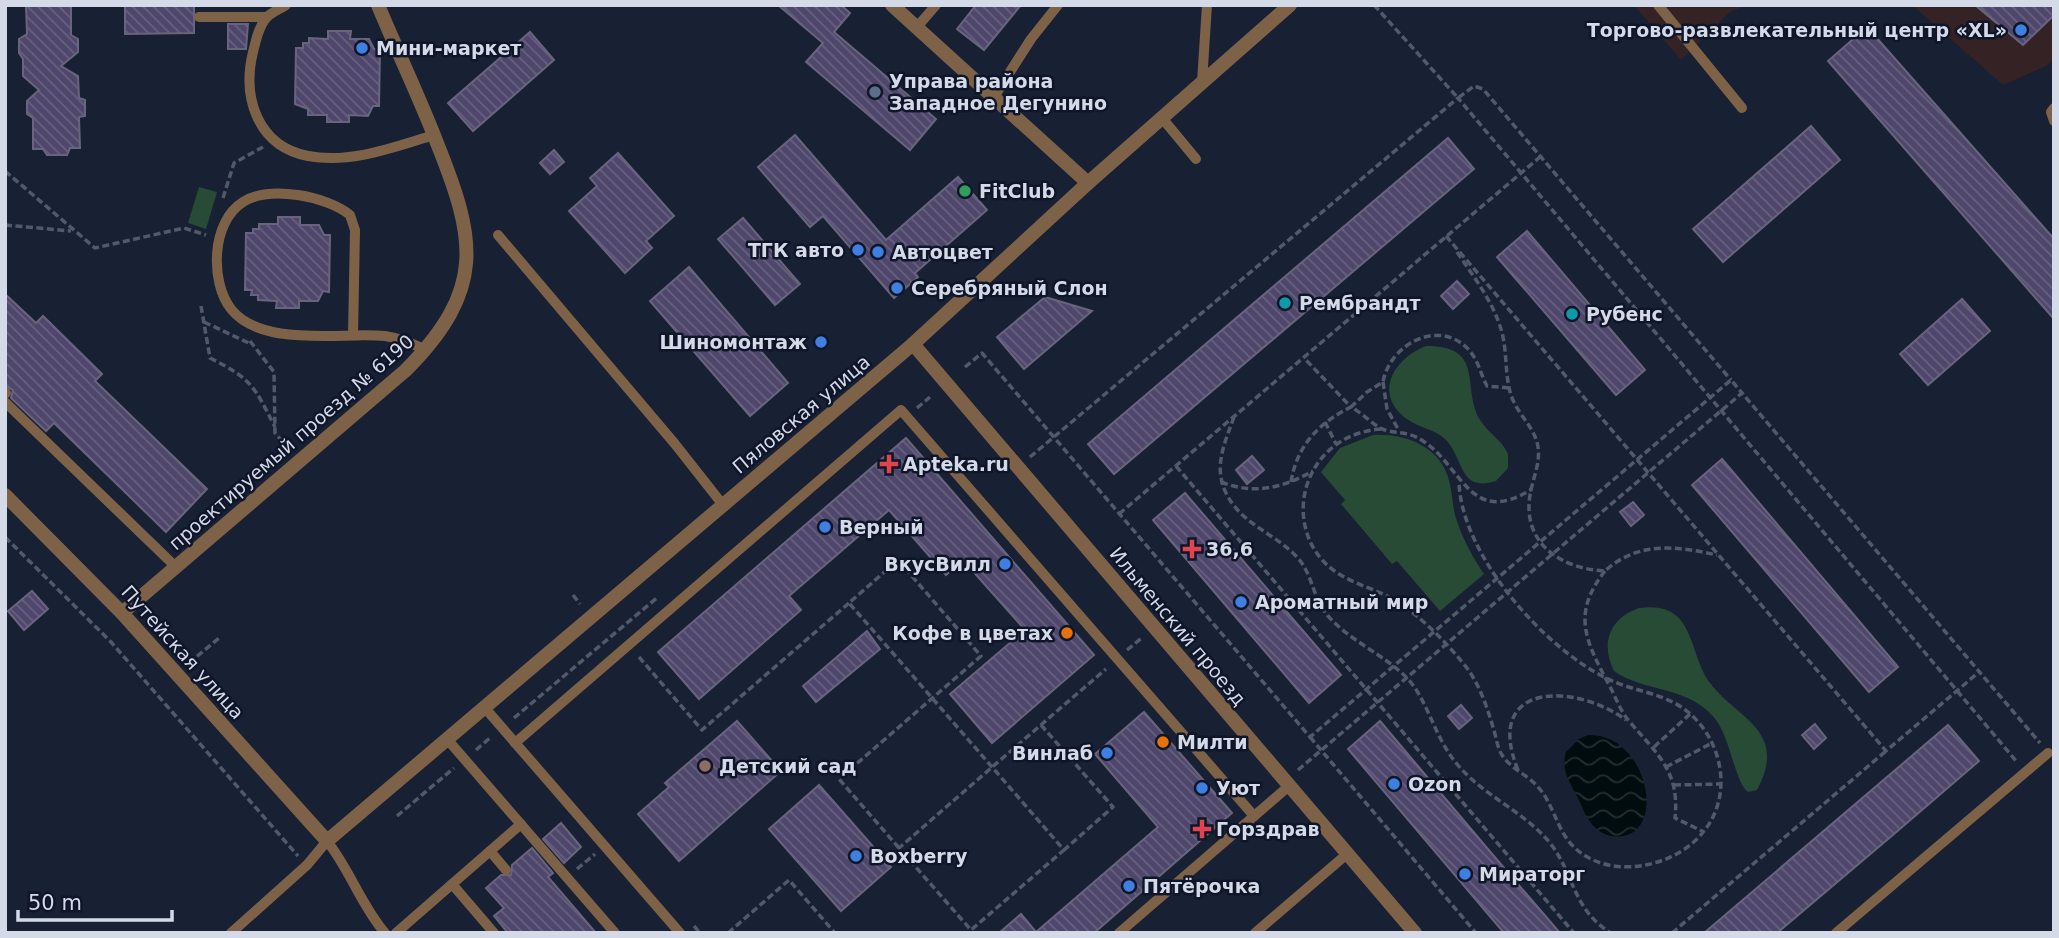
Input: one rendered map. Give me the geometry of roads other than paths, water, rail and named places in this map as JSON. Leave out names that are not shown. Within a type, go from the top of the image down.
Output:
[{"type":"street","name":"проектируемый проезд № 6190","points":[[122,613],[426,350],[443,328],[456,302],[462,283],[467,243],[460,202],[378,5]]},
{"type":"street","points":[[892,5],[1088,183]]},
{"type":"street","name":"Пяловская улица","points":[[327,841],[913,344],[1088,183],[1290,5]]},
{"type":"street","name":"Ильменский проезд","points":[[913,344],[1415,933]]},
{"type":"street","name":"Путейская улица","points":[[5,495],[122,613],[327,841]]},
{"type":"lane","points":[[286,5],[267,17],[257,36],[249,69],[249,92],[263,131],[274,142],[307,156],[333,158],[386,150],[434,135]]},
{"type":"lane","points":[[917,27],[936,5]]},
{"type":"lane","points":[[994,97],[1031,39],[1058,5]]},
{"type":"lane","points":[[1202,82],[1207,5]]},
{"type":"lane","points":[[1658,5],[1742,108]]},
{"type":"lane","points":[[199,17],[267,17]]},
{"type":"lane","points":[[2054,108],[2051,112],[2054,121]]},
{"type":"lane","points":[[1162,118],[1196,159]]},
{"type":"lane","points":[[353,335],[354,222],[343,209],[328,202],[298,195],[268,195],[243,202],[234,210],[222,231],[218,258],[219,284],[232,310],[248,323],[282,333],[396,338],[426,350]]},
{"type":"lane","points":[[498,235],[675,444],[723,505]]},
{"type":"lane","points":[[5,402],[177,568]]},
{"type":"lane","points":[[515,743],[901,410],[1254,816]]},
{"type":"lane","points":[[485,708],[680,933]]},
{"type":"lane","points":[[447,739],[615,933]]},
{"type":"lane","points":[[1836,933],[2049,753]]},
{"type":"lane","points":[[1119,933],[1254,816],[1287,783]]},
{"type":"lane","points":[[396,933],[521,824]]},
{"type":"lane","points":[[230,933],[307,865],[327,841],[345,864],[371,915],[385,933]]},
{"type":"lane","points":[[490,851],[506,870]]},
{"type":"lane","points":[[1255,933],[1347,853]]},
{"type":"lane","points":[[452,884],[494,933]]},
{"type":"water","points":[[1588,735],[1609,739],[1626,751],[1639,768],[1645,788],[1646,807],[1641,824],[1630,834],[1611,836],[1597,829],[1587,817],[1569,780],[1564,760],[1566,752],[1579,739]]},
{"type":"place","name":"Торгово-развлекательный центр «XL»","points":[[2021,30]]},
{"type":"place","name":"Мини-маркет","points":[[362,48]]},
{"type":"place","name":"Управа района Западное Дегунино","points":[[875,92]]},
{"type":"place","name":"FitClub","points":[[965,191]]},
{"type":"place","name":"ТГК авто","points":[[858,250]]},
{"type":"place","name":"Автоцвет","points":[[878,252]]},
{"type":"place","name":"Серебряный Слон","points":[[897,288]]},
{"type":"place","name":"Рембрандт","points":[[1285,303]]},
{"type":"place","name":"Рубенс","points":[[1572,314]]},
{"type":"place","name":"Шиномонтаж","points":[[821,342]]},
{"type":"place","name":"Apteka.ru","points":[[889,464]]},
{"type":"place","name":"Верный","points":[[825,527]]},
{"type":"place","name":"36,6","points":[[1192,549]]},
{"type":"place","name":"ВкусВилл","points":[[1005,564]]},
{"type":"place","name":"Ароматный мир","points":[[1241,602]]},
{"type":"place","name":"Кофе в цветах","points":[[1067,633]]},
{"type":"place","name":"Милти","points":[[1163,742]]},
{"type":"place","name":"Винлаб","points":[[1107,753]]},
{"type":"place","name":"Детский сад","points":[[705,766]]},
{"type":"place","name":"Ozon","points":[[1394,784]]},
{"type":"place","name":"Уют","points":[[1202,788]]},
{"type":"place","name":"Горздрав","points":[[1202,829]]},
{"type":"place","name":"Boxberry","points":[[856,856]]},
{"type":"place","name":"Мираторг","points":[[1465,874]]},
{"type":"place","name":"Пятёрочка","points":[[1129,886]]}]
